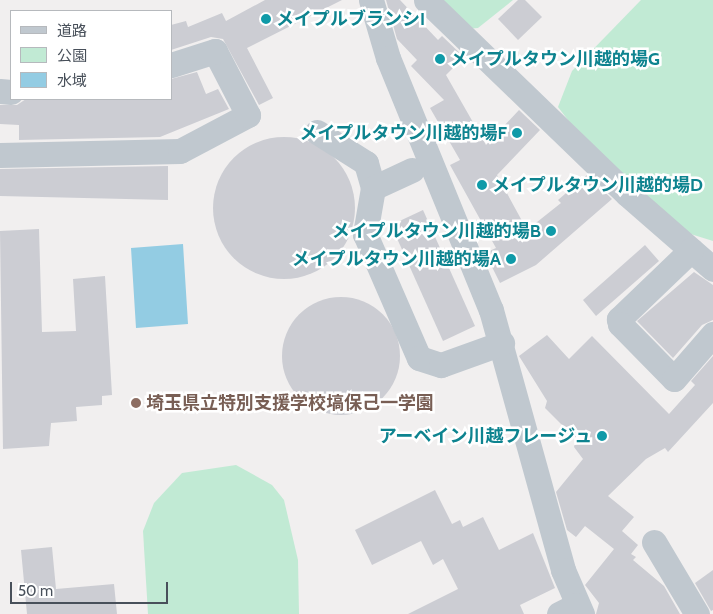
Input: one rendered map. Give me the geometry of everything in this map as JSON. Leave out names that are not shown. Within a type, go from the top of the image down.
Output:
[{"type":"street","points":[[371,0],[388,58],[502,343],[573,611]]},
{"type":"street","points":[[426,0],[453,30],[713,269]]},
{"type":"street","points":[[0,155],[180,151],[248,115],[215,51],[172,65]]},
{"type":"street","points":[[316,132],[366,163],[373,188],[365,234],[419,358],[441,365],[502,343]]},
{"type":"street","points":[[373,188],[412,170]]},
{"type":"street","points":[[691,250],[619,319],[620,324],[674,379],[713,334]]},
{"type":"street","points":[[654,542],[697,614]]},
{"type":"green space","points":[[434,0],[513,0],[478,28],[466,29]]},
{"type":"green space","points":[[641,0],[713,0],[713,241],[681,231],[581,137],[558,107],[572,71]]},
{"type":"green space","points":[[236,465],[272,485],[284,500],[298,560],[299,614],[148,614],[143,531],[154,503],[182,473]]},
{"type":"water","points":[[183,244],[188,324],[136,328],[131,248]]},
{"type":"building","points":[[265,0],[342,0],[247,48],[273,98],[259,105],[223,39],[211,37],[172,50],[172,25],[186,21],[188,27],[222,13],[226,21]]},
{"type":"building","points":[[386,0],[400,0],[438,40],[442,36],[464,57],[446,75],[486,145],[519,110],[540,130],[497,175],[527,230],[561,203],[558,200],[587,175],[612,199],[536,265],[500,283],[485,253],[496,248],[450,165],[460,160],[430,108],[444,100],[411,66],[417,60],[397,39]]},
{"type":"building","points":[[518,0],[525,0],[542,17],[518,40],[498,19]]},
{"type":"building","points":[[197,72],[206,94],[218,89],[229,109],[160,137],[19,140],[19,125],[0,124],[0,105],[17,105],[24,100],[172,100],[172,79]]},
{"type":"building","points":[[284,137],[298,138],[311,142],[324,149],[334,158],[343,168],[350,181],[354,194],[354,222],[350,235],[343,248],[334,258],[324,267],[311,274],[298,278],[284,279],[270,278],[257,274],[244,267],[234,258],[225,248],[218,235],[214,222],[213,208],[214,194],[218,181],[225,168],[234,158],[244,149],[257,142],[270,138]]},
{"type":"building","points":[[168,166],[168,200],[0,196],[0,169]]},
{"type":"building","points":[[423,210],[475,326],[443,341],[391,225]]},
{"type":"building","points":[[39,229],[42,332],[76,331],[73,279],[105,276],[112,395],[102,396],[102,405],[76,407],[77,421],[51,423],[49,446],[3,449],[0,231]]},
{"type":"building","points":[[645,245],[659,261],[596,316],[583,300]]},
{"type":"building","points":[[694,272],[713,285],[713,320],[702,325],[673,358],[637,321]]},
{"type":"building","points":[[341,297],[364,301],[383,314],[396,333],[400,356],[396,379],[383,398],[364,411],[341,415],[318,411],[299,398],[286,379],[282,356],[286,333],[299,314],[318,301]]},
{"type":"building","points":[[547,335],[569,359],[592,336],[669,414],[695,385],[691,381],[713,356],[713,403],[668,452],[665,448],[646,459],[608,496],[634,517],[622,531],[638,545],[631,554],[636,557],[633,560],[664,586],[680,614],[596,614],[599,603],[585,585],[614,549],[585,526],[576,537],[567,530],[556,492],[583,459],[574,447],[576,439],[545,408],[547,401],[519,356]]},
{"type":"building","points":[[435,490],[452,524],[460,520],[463,527],[483,517],[499,550],[533,533],[555,588],[520,605],[524,614],[408,614],[458,589],[443,559],[433,565],[421,541],[372,565],[355,530]]},
{"type":"building","points":[[52,547],[56,589],[114,584],[117,614],[27,614],[21,550]]},
{"type":"building","points":[[713,570],[713,610],[711,611],[695,583]]},
{"type":"place","name":"メイプルブランシI","points":[[266,19]]},
{"type":"place","name":"メイプルタウン川越的場G","points":[[440,59]]},
{"type":"place","name":"メイプルタウン川越的場F","points":[[517,133]]},
{"type":"place","name":"メイプルタウン川越的場D","points":[[482,185]]},
{"type":"place","name":"メイプルタウン川越的場B","points":[[551,231]]},
{"type":"place","name":"メイプルタウン川越的場A","points":[[511,259]]},
{"type":"place","name":"埼玉県立特別支援学校塙保己一学園","points":[[136,403]]},
{"type":"place","name":"アーベイン川越フレージュ","points":[[602,436]]}]
